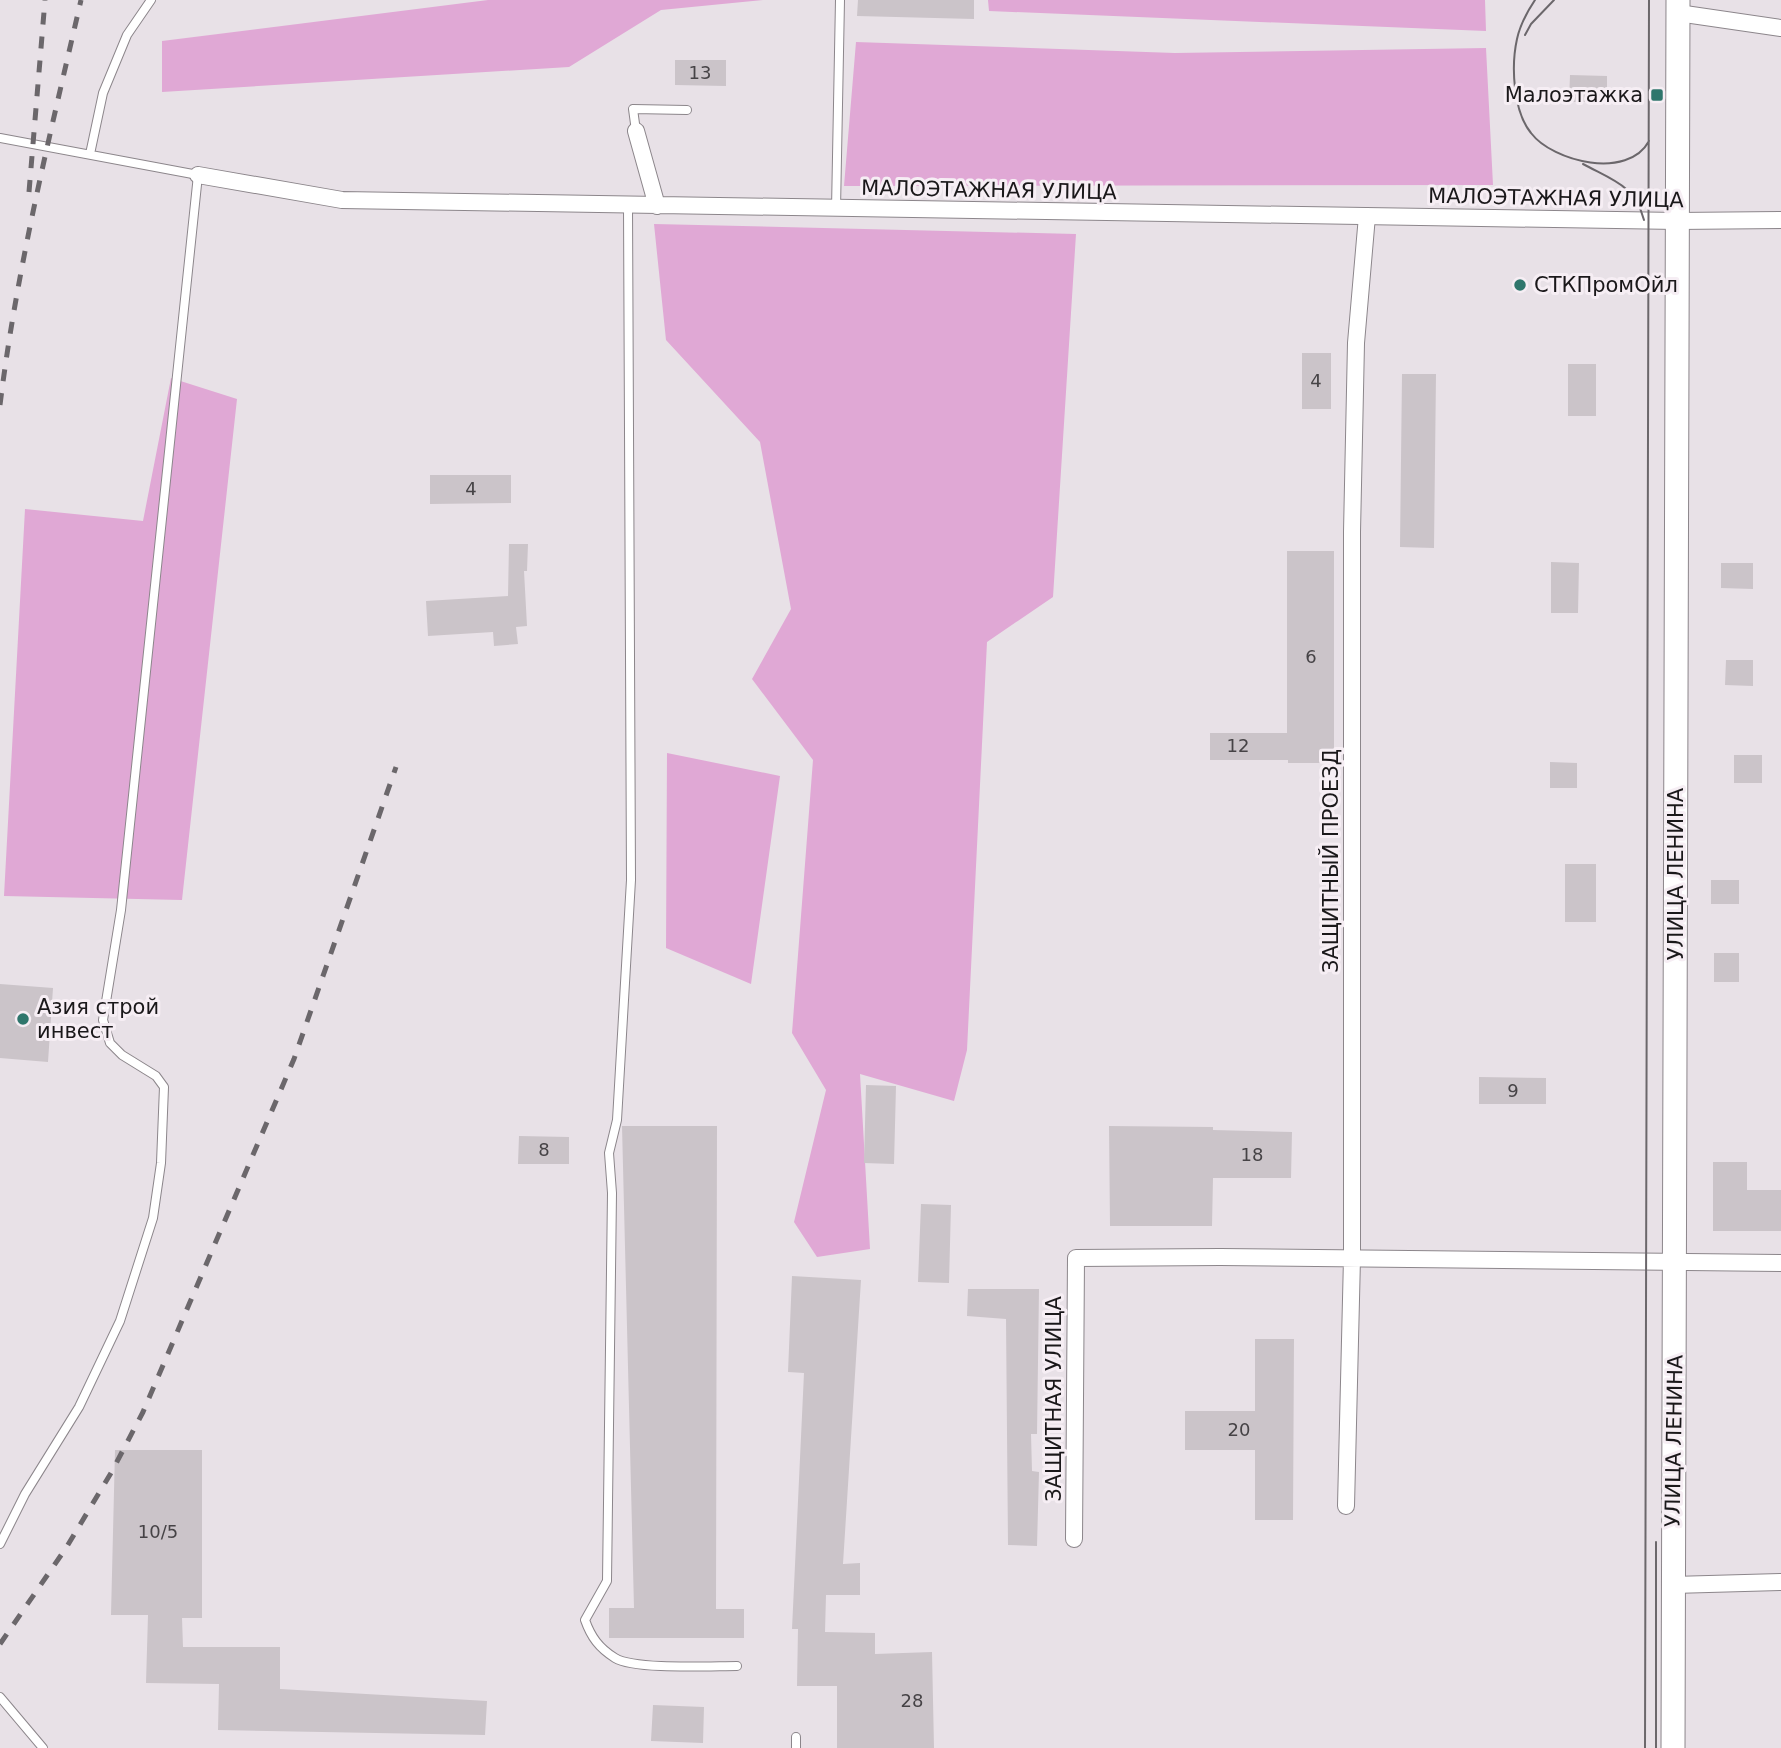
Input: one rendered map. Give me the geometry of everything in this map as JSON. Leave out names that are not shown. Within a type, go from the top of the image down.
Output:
[{"type":"main road","name":"УЛИЦА ЛЕНИНА","points":[[1673,1748],[1678,7]]},
{"type":"street","points":[[1678,7],[1781,28]]},
{"type":"street","points":[[636,131],[657,206]]},
{"type":"street","name":"МАЛОЭТАЖНАЯ УЛИЦА","points":[[198,175],[342,200],[1677,222],[1781,219]]},
{"type":"street","name":"ЗАЩИТНЫЙ ПРОЕЗД","points":[[1346,1506],[1352,1258],[1352,533],[1356,343],[1367,216]]},
{"type":"street","name":"ЗАЩИТНАЯ УЛИЦА","points":[[1074,1539],[1076,1258],[1352,1258]]},
{"type":"street","points":[[1352,1258],[1781,1263]]},
{"type":"street","points":[[1673,1585],[1781,1582]]},
{"type":"lane","points":[[89,154],[103,93],[127,35],[151,0]]},
{"type":"lane","points":[[835,209],[841,0]]},
{"type":"lane","points":[[636,131],[633,109],[687,110]]},
{"type":"lane","points":[[0,138],[198,175],[121,910],[103,1020],[110,1043],[122,1055],[156,1076],[164,1087],[161,1163],[153,1218],[120,1321],[79,1407],[25,1494],[0,1544]]},
{"type":"lane","points":[[628,206],[631,880],[617,1120],[609,1153],[612,1193],[607,1581],[585,1620],[591,1638],[617,1659],[636,1664],[737,1666]]},
{"type":"lane","points":[[0,1697],[43,1748]]},
{"type":"lane","points":[[796,1737],[796,1748]]},
{"type":"shaded area","points":[[488,0],[763,0],[661,10],[569,67],[162,92],[162,41]]},
{"type":"shaded area","points":[[988,0],[1485,0],[1486,31],[989,11]]},
{"type":"shaded area","points":[[856,42],[1175,53],[1486,48],[1493,185],[844,186]]},
{"type":"shaded area","points":[[654,224],[1076,234],[1053,597],[987,642],[967,1050],[954,1101],[860,1074],[870,1249],[817,1257],[794,1222],[826,1090],[792,1033],[813,760],[752,679],[791,609],[760,442],[666,340]]},
{"type":"shaded area","points":[[171,378],[237,399],[182,900],[4,896],[25,509],[143,521]]},
{"type":"shaded area","points":[[667,753],[780,776],[751,984],[666,948]]},
{"type":"building","points":[[858,0],[974,0],[974,19],[857,16]]},
{"type":"building","points":[[675,60],[726,60],[726,86],[675,85]]},
{"type":"building","points":[[1570,75],[1607,76],[1607,102],[1569,102]]},
{"type":"building","points":[[1302,353],[1331,353],[1331,409],[1302,409]]},
{"type":"building","points":[[1568,364],[1596,364],[1596,416],[1568,416]]},
{"type":"building","points":[[1402,374],[1436,374],[1434,548],[1400,547]]},
{"type":"building","points":[[430,475],[511,475],[511,503],[430,504]]},
{"type":"building","points":[[509,544],[528,544],[527,571],[524,571],[527,626],[516,627],[518,644],[494,646],[493,632],[428,636],[426,601],[508,596]]},
{"type":"building","points":[[1287,551],[1334,551],[1334,763],[1210,760],[1210,733],[1287,733]]},
{"type":"building","points":[[1551,562],[1579,563],[1578,613],[1551,613]]},
{"type":"building","points":[[1721,563],[1753,563],[1753,589],[1721,588]]},
{"type":"building","points":[[1726,660],[1753,660],[1753,686],[1725,685]]},
{"type":"building","points":[[1734,755],[1762,755],[1762,783],[1734,783]]},
{"type":"building","points":[[1550,762],[1577,763],[1577,788],[1550,788]]},
{"type":"building","points":[[1565,864],[1596,864],[1596,922],[1565,922]]},
{"type":"building","points":[[1711,880],[1739,880],[1739,904],[1711,904]]},
{"type":"building","points":[[1714,953],[1739,953],[1739,982],[1714,982]]},
{"type":"building","points":[[0,984],[53,988],[48,1062],[0,1058]]},
{"type":"building","points":[[1479,1077],[1546,1078],[1546,1104],[1479,1104]]},
{"type":"building","points":[[866,1085],[896,1086],[894,1164],[864,1163]]},
{"type":"building","points":[[622,1126],[717,1126],[716,1609],[744,1609],[744,1638],[609,1638],[609,1608],[634,1608]]},
{"type":"building","points":[[1109,1126],[1213,1127],[1213,1130],[1292,1132],[1291,1178],[1213,1178],[1212,1226],[1110,1226]]},
{"type":"building","points":[[519,1136],[569,1137],[569,1164],[518,1164]]},
{"type":"building","points":[[1713,1162],[1747,1162],[1747,1190],[1781,1190],[1781,1231],[1713,1231]]},
{"type":"building","points":[[921,1204],[951,1205],[949,1283],[918,1282]]},
{"type":"building","points":[[792,1276],[861,1280],[843,1564],[860,1563],[860,1595],[826,1595],[825,1632],[875,1633],[875,1654],[932,1652],[934,1748],[837,1748],[837,1686],[797,1686],[798,1629],[792,1629],[804,1373],[788,1372]]},
{"type":"building","points":[[968,1289],[1039,1289],[1037,1434],[1031,1434],[1032,1471],[1039,1472],[1037,1546],[1008,1545],[1006,1319],[967,1316]]},
{"type":"building","points":[[1255,1339],[1294,1339],[1293,1520],[1255,1520],[1255,1450],[1185,1450],[1185,1411],[1255,1411]]},
{"type":"building","points":[[115,1450],[202,1450],[202,1618],[182,1618],[183,1647],[280,1647],[280,1689],[487,1701],[485,1735],[218,1730],[219,1684],[146,1683],[148,1615],[111,1615]]},
{"type":"building","points":[[653,1705],[704,1707],[703,1743],[651,1741]]},
{"type":"tram line","points":[[1535,0],[1520,29],[1514,62],[1517,101],[1531,133],[1556,152],[1572,159],[1590,162],[1625,160],[1639,153],[1649,141]]},
{"type":"tram line","points":[[1525,35],[1531,24],[1554,0]]},
{"type":"tram line","points":[[1645,1748],[1649,0]]},
{"type":"tram line","points":[[1583,164],[1628,191],[1640,208],[1644,220]]},
{"type":"tram line","points":[[1656,1542],[1656,1748]]},
{"type":"railway","points":[[29,192],[45,0]]},
{"type":"railway","points":[[0,405],[15,302],[81,0]]},
{"type":"railway","points":[[0,1644],[66,1548],[111,1473],[143,1412],[294,1059],[396,767]]},
{"type":"place","name":"Малоэтажка","points":[[1657,95]]},
{"type":"place","name":"СТКПромОйл","points":[[1520,285]]},
{"type":"place","name":"Азия строй инвест","points":[[23,1019]]}]
